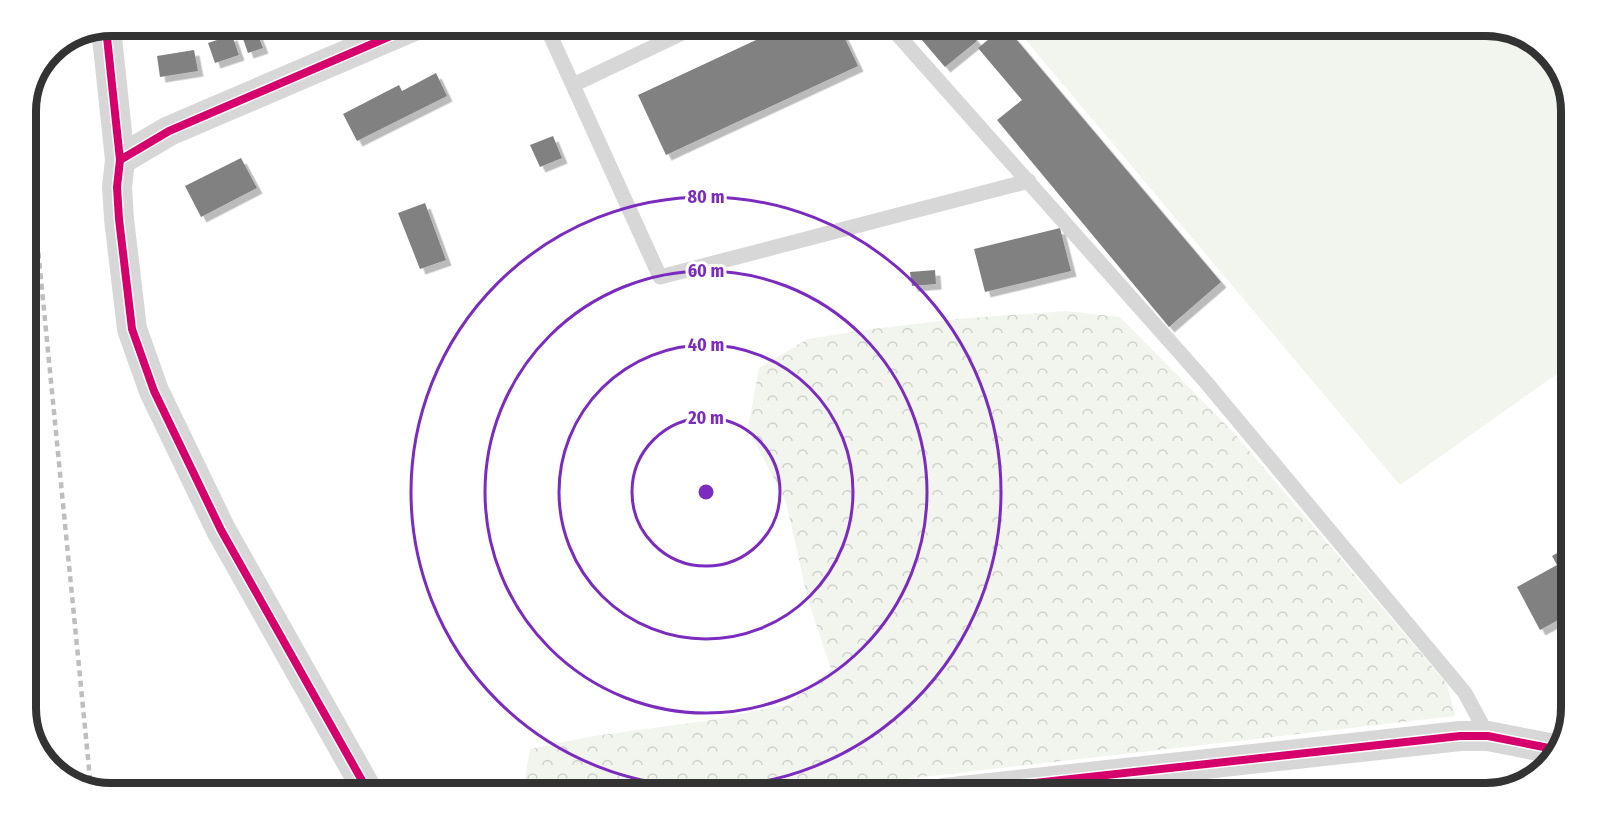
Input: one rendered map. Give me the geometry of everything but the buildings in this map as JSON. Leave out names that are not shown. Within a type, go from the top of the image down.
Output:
[{"type":"street","points":[[106,36],[120,160],[117,187],[119,219],[132,328],[154,391],[221,530],[363,783]]},
{"type":"street","points":[[120,160],[169,131],[391,36]]},
{"type":"street","points":[[1042,783],[1460,736],[1488,736],[1549,748]]},
{"type":"lane","points":[[551,36],[660,277],[1029,181]]},
{"type":"lane","points":[[573,85],[676,36]]},
{"type":"lane","points":[[899,36],[1205,381],[1465,693],[1488,736]]},
{"type":"green space","points":[[1022,36],[1486,36],[1501,37],[1519,44],[1542,61],[1557,87],[1561,106],[1561,371],[1400,485]]},
{"type":"green space","points":[[1066,311],[1120,317],[1234,433],[1447,684],[1455,716],[870,783],[525,783],[530,749],[594,736],[712,720],[789,704],[831,669],[808,600],[786,502],[748,428],[759,368],[808,339],[957,319]]},
{"type":"railway","points":[[36,229],[90,780]]},
{"type":"cycle path","points":[[107,36],[120,160],[117,187],[119,219],[132,329],[154,391],[221,530],[363,783]]},
{"type":"cycle path","points":[[120,160],[169,131],[391,36]]},
{"type":"cycle path","points":[[1035,783],[1460,736],[1488,736],[1549,748]]}]
